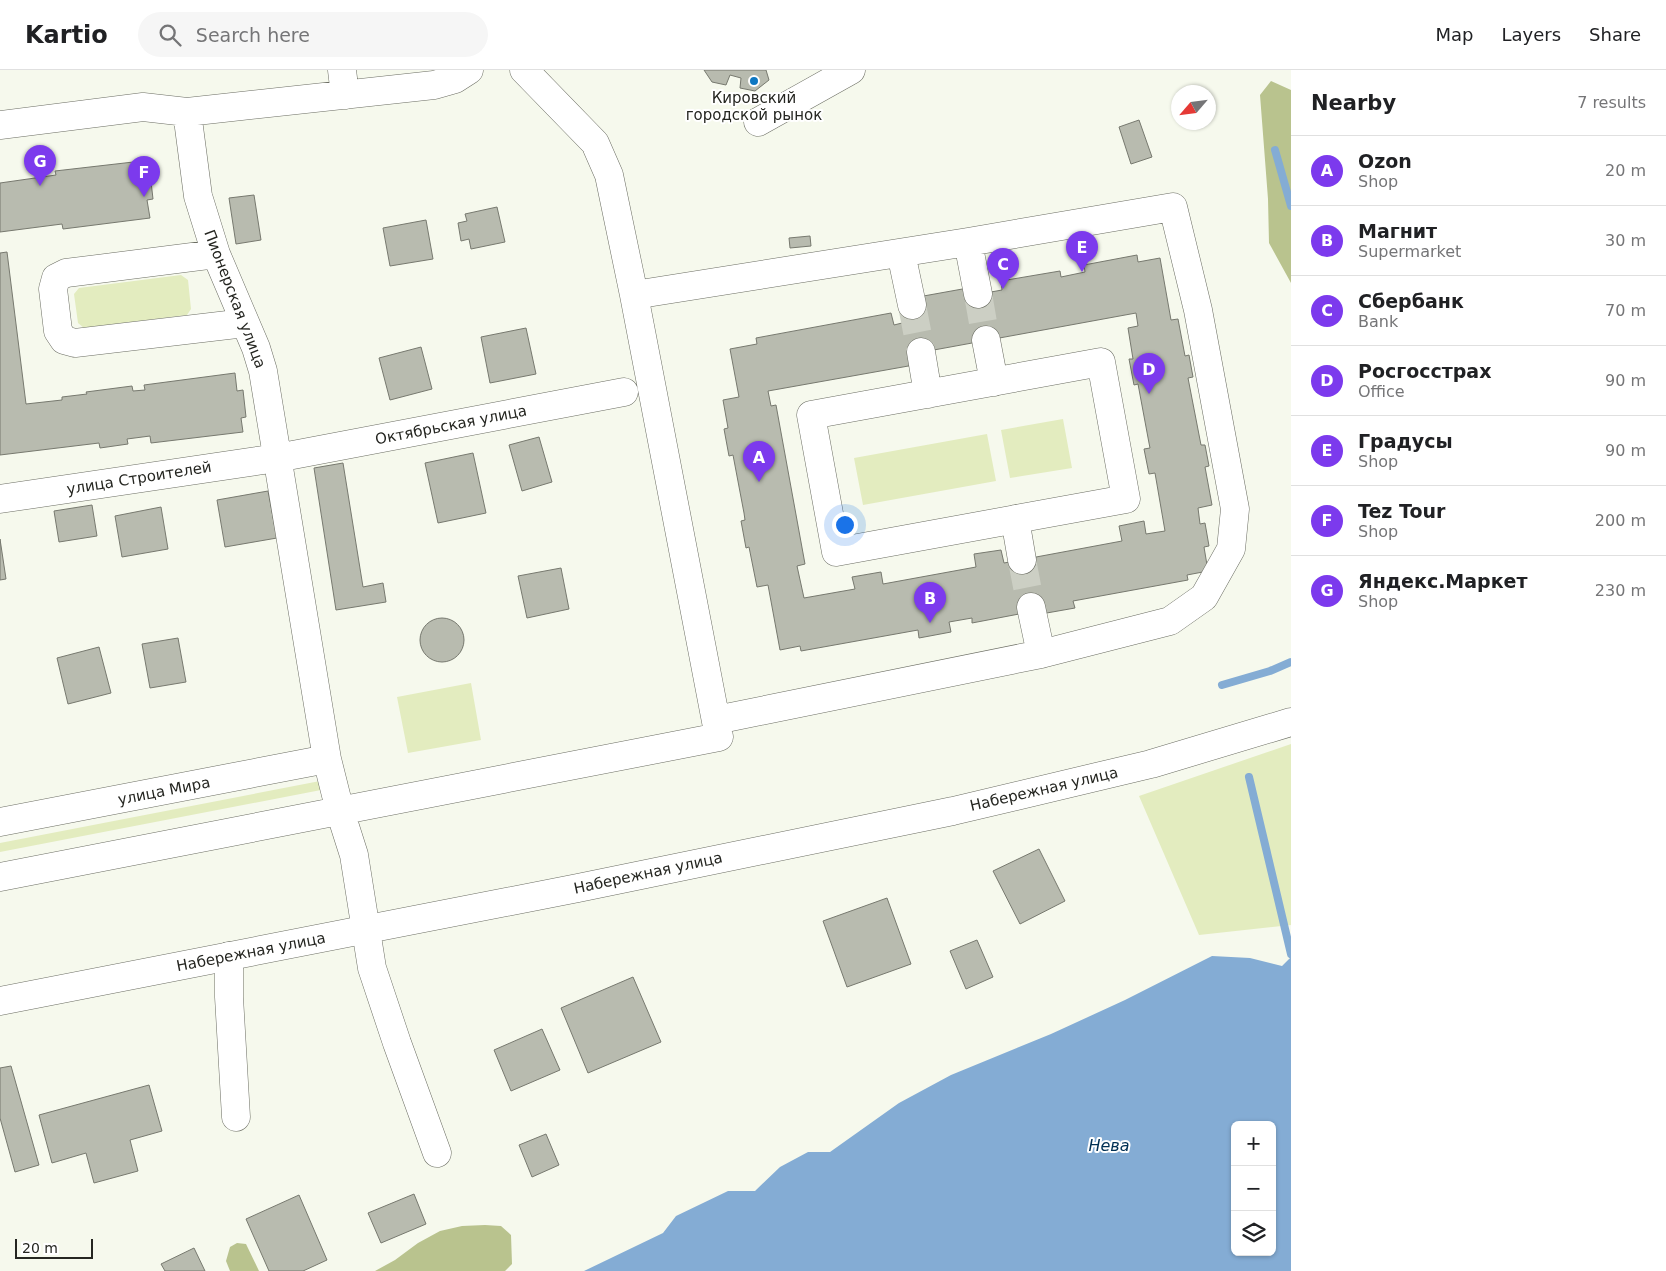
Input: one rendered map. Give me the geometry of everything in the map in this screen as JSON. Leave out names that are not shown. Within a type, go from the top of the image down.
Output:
[{"type":"street","points":[[0,125],[143,107],[187,112],[344,83],[434,85],[455,79],[468,70]]},
{"type":"street","points":[[0,877],[719,737],[609,175],[595,143],[524,70]]},
{"type":"street","points":[[758,122],[851,70]]},
{"type":"street","name":"Пионерская улица","points":[[187,112],[198,196],[216,254],[256,348],[263,371],[327,759],[340,811],[354,855],[372,968],[437,1153]]},
{"type":"street","points":[[634,295],[901,253],[1173,207],[1198,310],[1235,510],[1231,549],[1204,597],[1170,622],[1042,654],[716,720]]},
{"type":"street","points":[[968,242],[978,294]]},
{"type":"street","points":[[901,253],[912,306]]},
{"type":"street","points":[[216,254],[66,272],[56,278],[53,289],[58,331],[64,340],[74,344],[245,322]]},
{"type":"street","points":[[986,340],[994,382]]},
{"type":"street","points":[[920,352],[928,394]]},
{"type":"street","points":[[1101,362],[1126,499],[836,552],[811,415],[928,394],[1101,362]]},
{"type":"street","name":"Октябрьская улица","points":[[277,458],[624,392]]},
{"type":"street","name":"улица Строителей","points":[[0,499],[277,458]]},
{"type":"street","points":[[1015,519],[1022,560]]},
{"type":"street","points":[[1031,607],[1042,654]]},
{"type":"street","name":"Набережная улица","points":[[0,1001],[366,930],[953,811],[1151,764],[1291,722]]},
{"type":"street","name":"улица Мира","points":[[0,822],[327,759]]},
{"type":"street","points":[[229,956],[229,997],[236,1117]]},
{"type":"green space","points":[[1271,81],[1291,90],[1291,283],[1269,243],[1268,199],[1260,95]]},
{"type":"green space","points":[[181,275],[188,280],[191,309],[187,315],[84,328],[78,323],[74,294],[79,288]]},
{"type":"green space","points":[[1063,419],[1072,468],[1010,478],[1001,430]]},
{"type":"green space","points":[[987,434],[996,481],[863,505],[854,458]]},
{"type":"green space","points":[[471,683],[481,740],[408,753],[397,697]]},
{"type":"green space","points":[[1291,744],[1291,925],[1199,935],[1139,796]]},
{"type":"green space","points":[[320,781],[321,790],[0,852],[0,843]]},
{"type":"green space","points":[[462,1226],[501,1226],[511,1235],[512,1264],[505,1271],[375,1271],[440,1231]]},
{"type":"green space","points":[[237,1243],[246,1244],[259,1271],[230,1271],[226,1261],[230,1247]]},
{"type":"water","name":"Нева","points":[[1212,956],[1250,958],[1282,966],[1291,957],[1291,1271],[584,1271],[663,1233],[676,1216],[728,1191],[755,1191],[780,1167],[808,1152],[830,1152],[899,1103],[951,1075],[1051,1034],[1125,1000]]},
{"type":"building","name":"Кировский городской рынок","points":[[704,70],[766,70],[769,80],[755,91],[740,88],[741,78],[730,75],[726,85],[712,82]]},
{"type":"building","points":[[1139,120],[1152,157],[1131,164],[1119,127]]},
{"type":"building","points":[[142,161],[144,173],[150,173],[153,199],[147,200],[150,218],[63,229],[62,224],[0,232],[0,183],[56,175],[55,171]]},
{"type":"building","points":[[254,195],[261,240],[236,244],[229,198]]},
{"type":"building","points":[[497,207],[505,242],[471,249],[469,239],[461,241],[458,223],[467,221],[465,214]]},
{"type":"building","points":[[426,220],[433,259],[390,266],[383,228]]},
{"type":"building","points":[[810,236],[811,246],[790,248],[789,238]]},
{"type":"building","points":[[7,252],[26,404],[62,400],[62,397],[87,394],[86,392],[132,386],[133,391],[145,390],[144,385],[235,373],[237,391],[243,390],[246,417],[241,418],[243,432],[151,443],[150,436],[127,439],[128,444],[100,448],[99,443],[0,455],[0,253]]},
{"type":"building","points":[[1137,255],[1138,262],[1160,258],[1171,320],[1178,319],[1185,356],[1189,355],[1193,377],[1188,378],[1201,445],[1205,445],[1209,466],[1205,467],[1212,505],[1198,508],[1200,524],[1205,523],[1209,546],[1204,547],[1208,571],[1187,575],[1188,580],[1073,601],[1075,608],[1041,614],[1019,614],[972,623],[972,618],[949,622],[951,632],[919,638],[918,630],[801,651],[800,646],[780,650],[768,585],[757,587],[749,547],[746,548],[741,521],[745,520],[744,513],[733,455],[729,456],[724,429],[728,428],[723,400],[739,397],[730,349],[757,344],[756,338],[891,313],[894,325],[906,322],[903,307],[918,297],[968,288],[969,296],[1002,290],[1001,281],[1060,271],[1061,277],[1085,272],[1084,265]],"holes":[[[1136,313],[1138,326],[1128,328],[1133,359],[1129,359],[1134,385],[1138,384],[1150,448],[1144,449],[1149,474],[1155,473],[1165,531],[1146,534],[1144,521],[1119,526],[1122,541],[1004,563],[1001,550],[974,554],[976,567],[883,584],[881,572],[852,577],[855,589],[804,598],[797,566],[805,564],[776,405],[771,406],[768,391],[914,365],[912,354]]]},
{"type":"building","points":[[526,328],[536,374],[490,383],[481,337]]},
{"type":"building","points":[[421,347],[432,389],[390,400],[379,358]]},
{"type":"building","points":[[539,437],[552,482],[522,491],[509,445]]},
{"type":"building","points":[[473,453],[486,513],[438,523],[425,463]]},
{"type":"building","points":[[343,463],[363,587],[383,583],[386,602],[336,610],[314,468]]},
{"type":"building","points":[[268,491],[277,538],[225,547],[217,500]]},
{"type":"building","points":[[92,505],[97,536],[59,542],[54,511]]},
{"type":"building","points":[[161,507],[168,549],[122,557],[115,516]]},
{"type":"building","points":[[0,539],[6,579],[0,580]]},
{"type":"building","points":[[561,568],[569,609],[527,618],[518,576]]},
{"type":"building","points":[[438,618],[446,618],[458,624],[464,640],[458,656],[446,662],[438,662],[426,656],[420,644],[420,636],[426,624]]},
{"type":"building","points":[[178,638],[186,682],[150,688],[142,644]]},
{"type":"building","points":[[99,647],[111,693],[68,704],[57,658]]},
{"type":"building","points":[[1039,849],[1065,901],[1020,924],[993,871]]},
{"type":"building","points":[[887,898],[911,964],[847,987],[823,921]]},
{"type":"building","points":[[977,940],[993,977],[966,989],[950,951]]},
{"type":"building","points":[[633,977],[661,1042],[588,1073],[561,1008]]},
{"type":"building","points":[[542,1029],[560,1070],[511,1091],[494,1050]]},
{"type":"building","points":[[11,1066],[39,1165],[15,1172],[0,1118],[0,1068]]},
{"type":"building","points":[[149,1085],[162,1131],[130,1140],[138,1171],[94,1183],[86,1153],[52,1163],[39,1115]]},
{"type":"building","points":[[546,1134],[559,1165],[532,1177],[519,1145]]},
{"type":"building","points":[[414,1194],[426,1224],[381,1243],[368,1213]]},
{"type":"building","points":[[299,1195],[327,1260],[303,1271],[269,1271],[246,1219]]},
{"type":"building","points":[[194,1248],[205,1271],[165,1271],[161,1264]]},
{"type":"waterway","points":[[1275,150],[1291,206]]},
{"type":"waterway","points":[[1222,685],[1270,671],[1291,662]]},
{"type":"waterway","points":[[1249,777],[1291,954]]},
{"type":"tunnel","points":[[978,294],[986,340]]},
{"type":"tunnel","points":[[912,305],[921,352]]},
{"type":"tunnel","points":[[1022,560],[1031,607]]},
{"type":"place","name":"Кировский городской рынок","points":[[754,81]]},
{"type":"place","name":"Яндекс.Маркет","points":[[40,186]]},
{"type":"place","name":"Tez Tour","points":[[144,197]]},
{"type":"place","name":"Градусы","points":[[1082,272]]},
{"type":"place","name":"Сбербанк","points":[[1003,289]]},
{"type":"place","name":"Росгосстрах","points":[[1149,394]]},
{"type":"place","name":"Ozon","points":[[759,482]]},
{"type":"place","name":"Магнит","points":[[930,623]]}]
